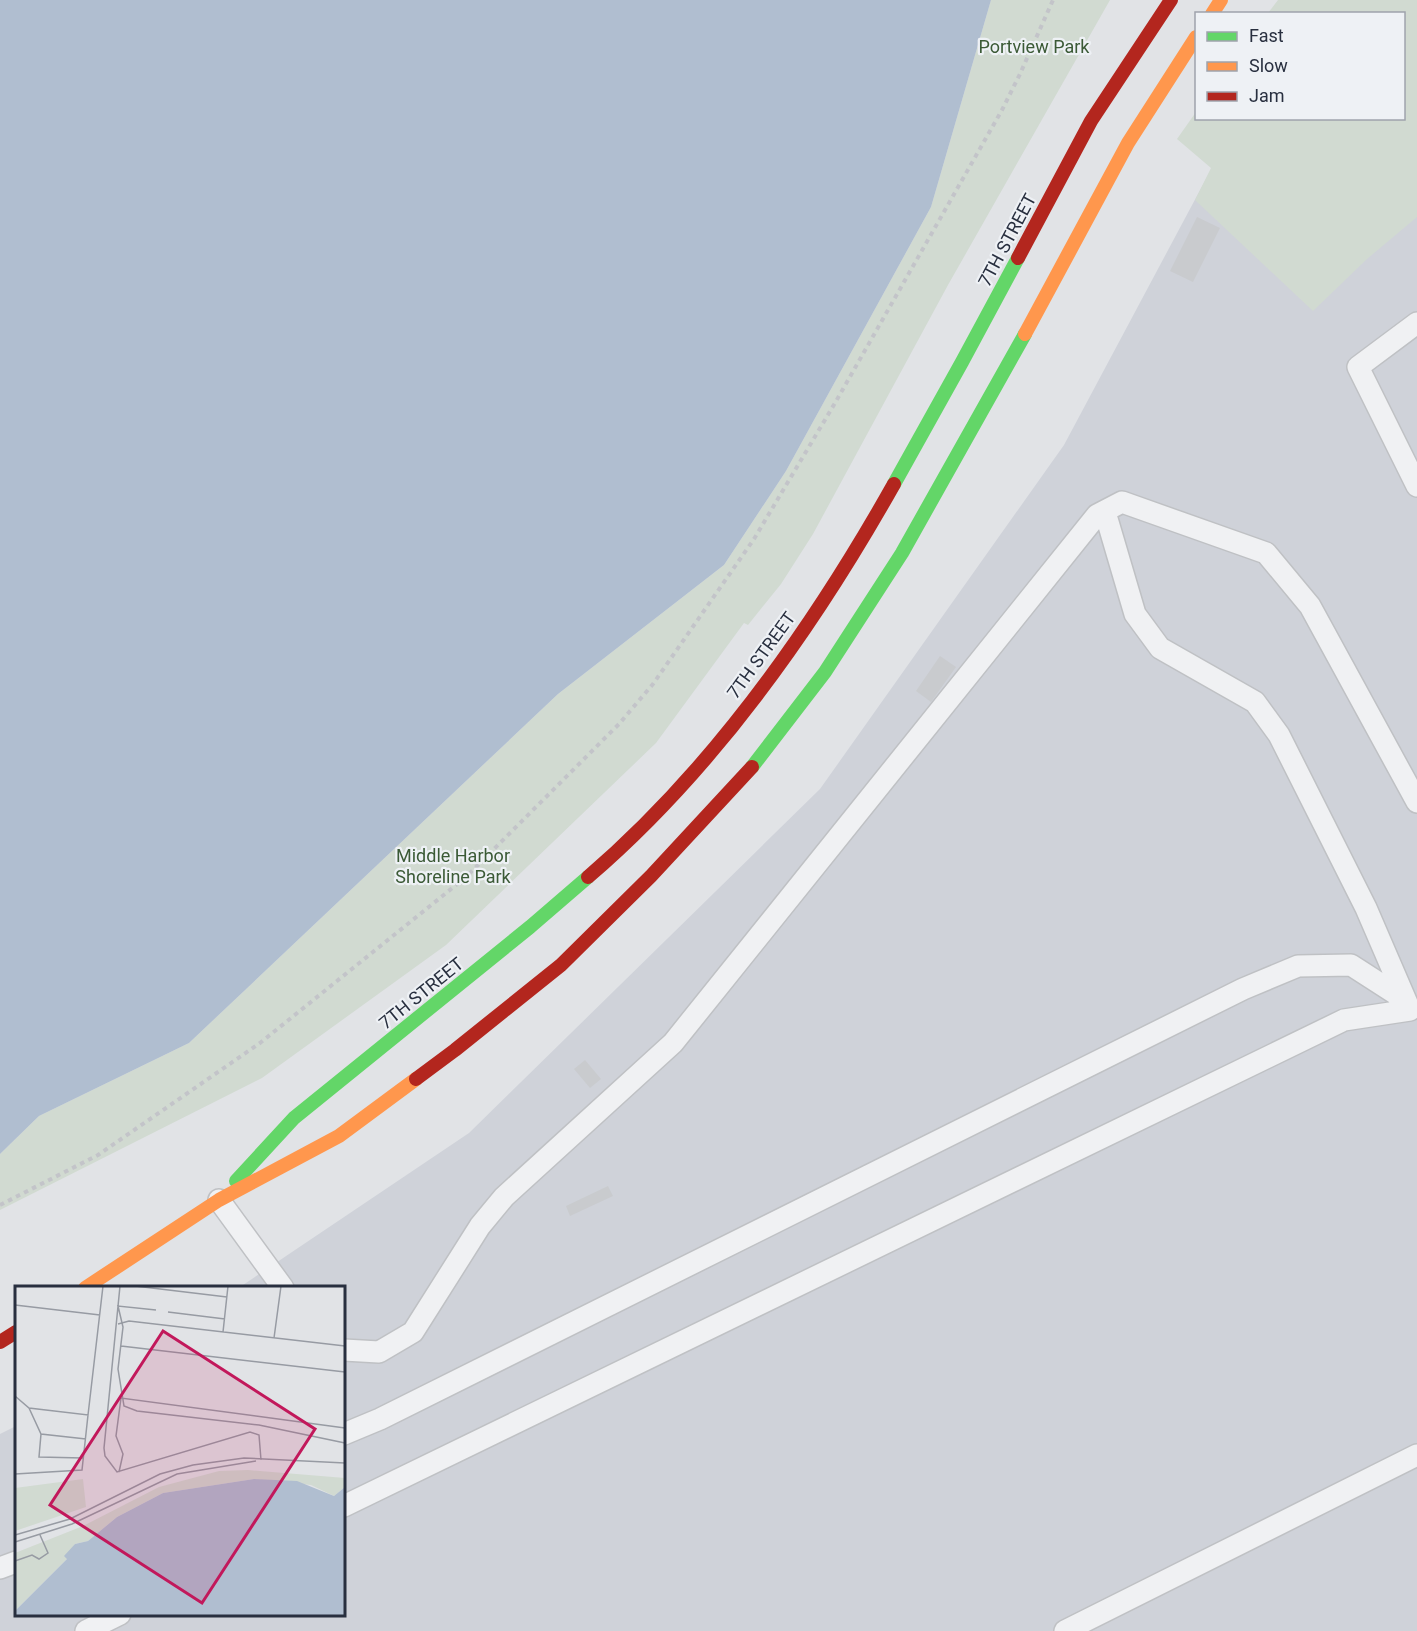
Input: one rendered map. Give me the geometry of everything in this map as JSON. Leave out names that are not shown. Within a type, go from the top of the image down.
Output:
[{"type":"street","name":"7TH STREET","points":[[219,1200],[294,1118],[530,927],[622,848],[715,749],[791,649],[867,532],[962,362],[1091,122],[1172,0]]},
{"type":"street","name":"7TH STREET","points":[[87,1286],[219,1200],[339,1136],[455,1050],[561,965],[651,876],[746,775],[825,672],[902,553],[999,381],[1128,143],[1195,40]]},
{"type":"street","points":[[0,1342],[15,1333]]},
{"type":"lane","points":[[1417,323],[1358,367],[1408,445],[1417,486]]},
{"type":"lane","points":[[345,1350],[379,1352],[413,1332],[480,1226],[504,1197],[673,1043],[1097,516],[1122,502],[1266,553],[1310,606],[1417,802]]},
{"type":"lane","points":[[1105,512],[1135,615],[1160,648],[1255,702],[1279,735],[1366,908],[1413,1014]]},
{"type":"lane","points":[[345,1434],[380,1419],[1243,989],[1298,966],[1351,965],[1396,994],[1413,1014]]},
{"type":"lane","points":[[345,1506],[1344,1020],[1413,1014]]},
{"type":"lane","points":[[219,1200],[282,1286]]},
{"type":"lane","points":[[1065,1631],[1417,1455]]},
{"type":"lane","points":[[0,1568],[15,1562]]},
{"type":"lane","points":[[86,1631],[116,1616]]},
{"type":"path","points":[[0,1205],[98,1155],[260,1043],[466,877],[619,724],[642,697],[754,539],[1002,110],[1053,0]]},
{"type":"shaded area","points":[[1417,0],[1417,1631],[0,1631],[0,1434],[15,1426],[15,1616],[345,1616],[345,1286],[241,1286],[469,1133],[820,789],[1064,445],[1237,120],[1405,120],[1405,13]]},
{"type":"green space","name":"Middle Harbor Shoreline Park","points":[[991,0],[1110,0],[948,285],[813,534],[781,584],[748,625],[744,623],[656,743],[446,945],[262,1078],[0,1210],[0,1154],[39,1116],[189,1043],[558,694],[724,565],[786,471],[931,207]]},
{"type":"green space","points":[[1278,0],[1417,0],[1417,217],[1367,259],[1313,311],[1195,200],[1211,168],[1177,139],[1195,113],[1195,120],[1405,120],[1405,12],[1269,12]]},
{"type":"water","points":[[0,0],[991,0],[931,207],[786,471],[724,565],[558,694],[189,1043],[39,1116],[0,1154]]},
{"type":"building","points":[[1197,217],[1220,228],[1193,282],[1170,271]]},
{"type":"building","points":[[940,656],[956,667],[931,702],[916,691]]},
{"type":"building","points":[[585,1060],[601,1079],[590,1088],[574,1069]]},
{"type":"building","points":[[608,1186],[613,1196],[570,1216],[566,1206]]},
{"type":"traffic: fast","points":[[894,484],[1018,258]]},
{"type":"traffic: fast","points":[[752,767],[825,672],[902,553],[1025,334]]},
{"type":"traffic: fast","points":[[236,1181],[294,1118],[530,927],[588,877]]},
{"type":"traffic: slow","points":[[1213,12],[1221,0]]},
{"type":"traffic: slow","points":[[1025,334],[1128,143],[1195,39]]},
{"type":"traffic: slow","points":[[88,1286],[219,1200],[339,1136],[416,1079]]},
{"type":"traffic: jam","points":[[1018,258],[1091,121],[1171,0]]},
{"type":"traffic: jam","points":[[588,877],[678,790],[758,694],[830,591],[894,484]]},
{"type":"traffic: jam","points":[[416,1079],[561,965],[651,876],[752,767]]},
{"type":"traffic: jam","points":[[0,1342],[15,1333]]},
{"type":"park label","name":"Portview Park","points":[[1034,46]]}]
